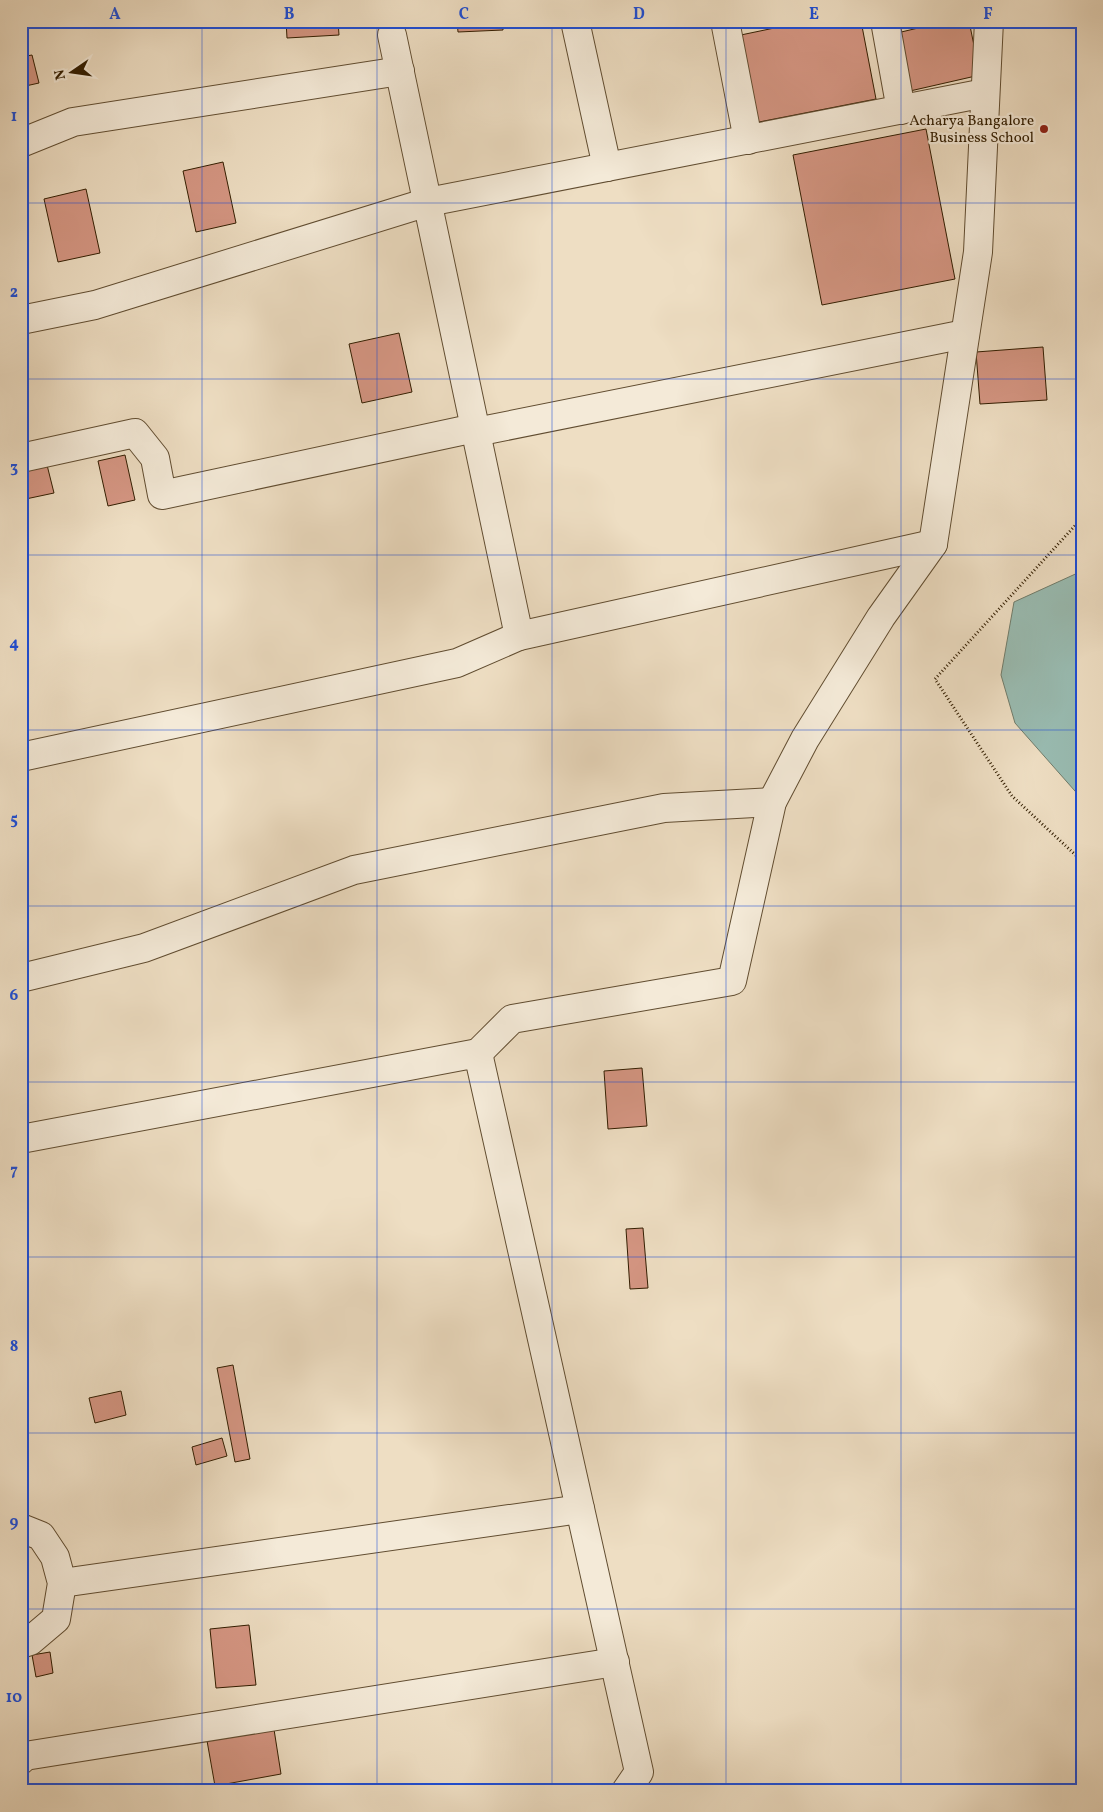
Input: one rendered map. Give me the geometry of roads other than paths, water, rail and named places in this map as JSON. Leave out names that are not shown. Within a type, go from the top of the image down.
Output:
[{"type":"street","points":[[575,21],[607,167]]},
{"type":"street","points":[[725,21],[748,140]]},
{"type":"street","points":[[886,21],[901,110]]},
{"type":"street","points":[[21,1139],[478,1053],[512,1019],[732,981],[772,802],[805,738],[881,617],[933,544],[978,252],[989,21]]},
{"type":"street","points":[[392,34],[519,636]]},
{"type":"street","points":[[21,143],[73,122],[400,71]]},
{"type":"street","points":[[21,320],[95,305],[428,202],[985,93]]},
{"type":"street","points":[[476,432],[965,334]]},
{"type":"street","points":[[21,458],[134,432],[155,458],[162,495],[475,428],[476,432]]},
{"type":"street","points":[[21,757],[457,663],[519,636],[933,544]]},
{"type":"street","points":[[21,978],[144,948],[354,870],[664,808],[772,802]]},
{"type":"street","points":[[478,1053],[640,1772],[626,1791]]},
{"type":"street","points":[[62,1583],[580,1508]]},
{"type":"street","points":[[21,1528],[41,1536],[55,1557],[62,1583],[56,1619],[30,1641],[21,1644]]},
{"type":"street","points":[[21,1760],[25,1756],[615,1662]]},
{"type":"water","points":[[1082,571],[1082,799],[1015,723],[1001,675],[1014,602]]},
{"type":"place","name":"Acharya Bangalore Business School","points":[[1044,129]]}]
